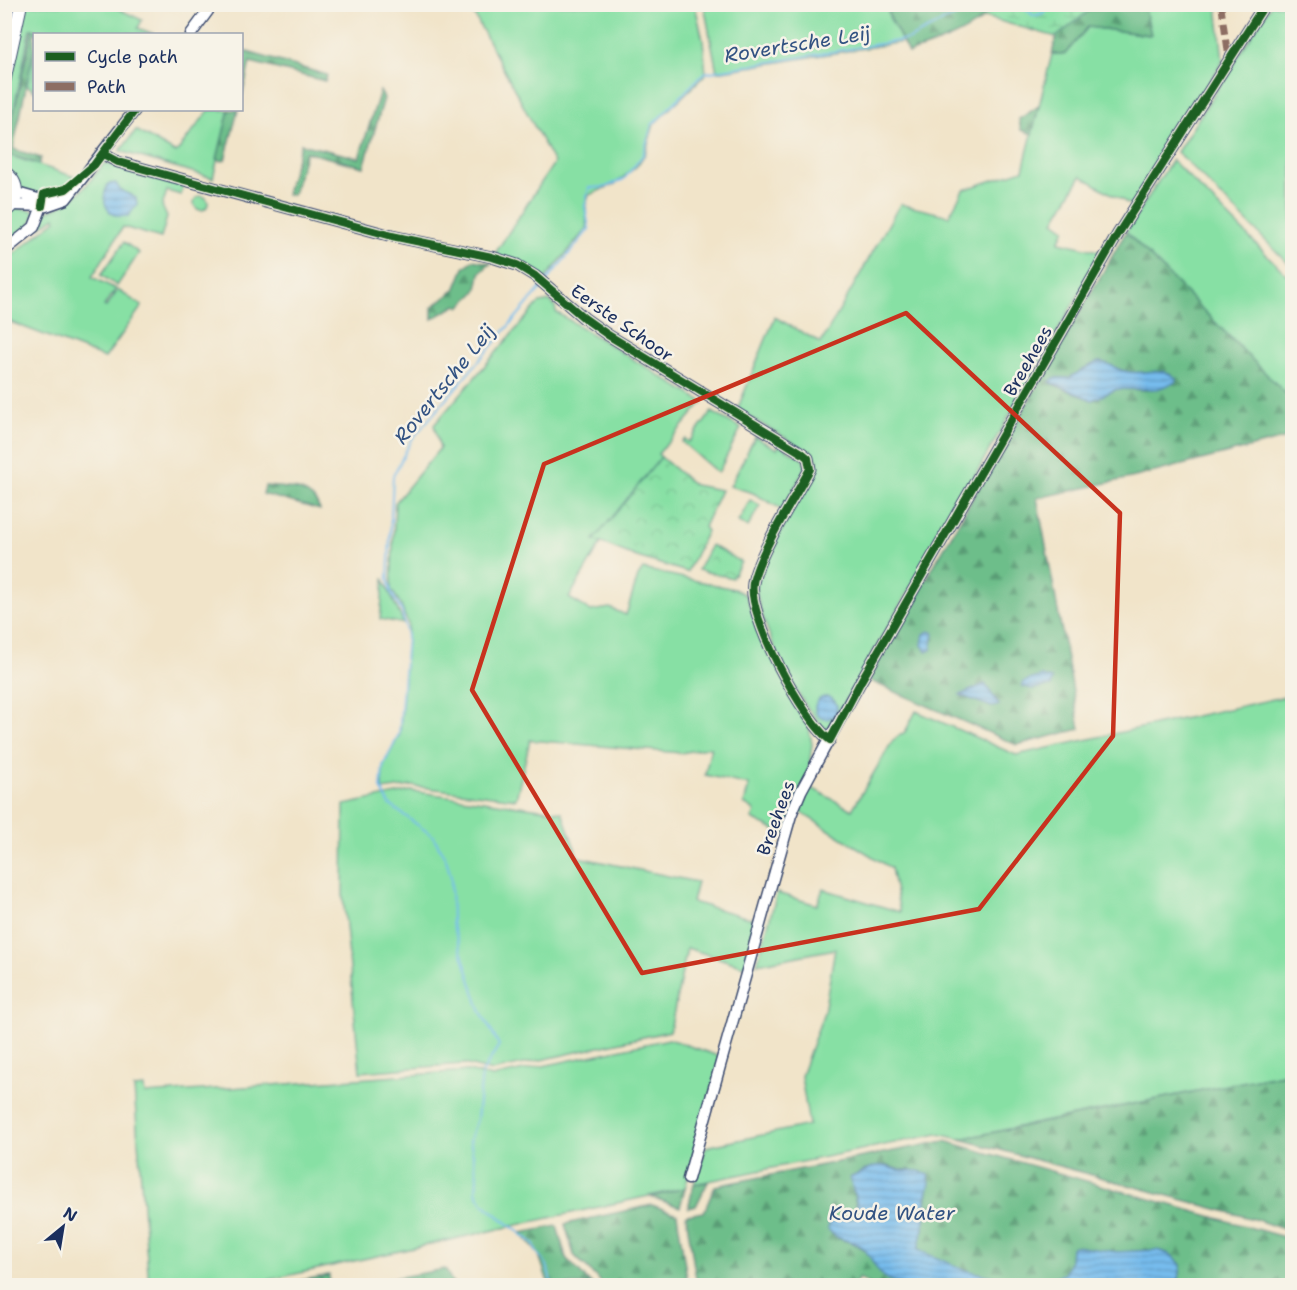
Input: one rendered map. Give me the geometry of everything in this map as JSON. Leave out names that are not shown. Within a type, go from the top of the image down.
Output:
[{"type":"main road","points":[[4,82],[21,4]]},
{"type":"main road","points":[[4,172],[13,178],[12,203]]},
{"type":"street","points":[[192,33],[213,4]]},
{"type":"street","name":"Breehees","points":[[688,1179],[791,815],[801,791],[861,681],[1118,234],[1265,4]]},
{"type":"street","points":[[12,203],[42,206],[60,202],[72,192],[134,111]]},
{"type":"street","name":"Eerste Schoor","points":[[103,154],[118,162],[329,219],[504,260],[527,270],[609,335],[808,458],[810,469],[757,569],[752,596],[765,634],[782,670],[811,721],[830,740]]},
{"type":"street","points":[[12,203],[72,192]]},
{"type":"street","points":[[4,251],[36,225],[42,206]]},
{"type":"highlighted area","points":[[906,313],[1120,513],[1113,736],[979,909],[642,973],[472,690],[544,464]]},
{"type":"green space","points":[[979,4],[985,17],[976,24],[948,39],[908,53],[888,13],[892,5]]},
{"type":"green space","points":[[5,5],[16,5],[5,60]]},
{"type":"green space","points":[[24,5],[110,5],[142,20],[138,28],[151,33],[44,33],[30,29],[5,154],[5,99]]},
{"type":"green space","points":[[469,5],[695,5],[703,40],[706,74],[654,124],[645,154],[637,166],[615,184],[589,195],[586,205],[587,228],[545,279],[494,255],[554,163]]},
{"type":"green space","points":[[704,5],[892,5],[889,17],[903,42],[717,72]]},
{"type":"green space","points":[[979,5],[1096,5],[1056,37],[985,17]]},
{"type":"green space","points":[[1096,5],[1144,5],[1151,35],[1088,27],[1065,54],[1052,54],[1056,37]]},
{"type":"green space","points":[[1144,5],[1217,5],[1223,61],[1132,206],[1081,176],[1054,221],[1065,229],[1059,242],[1103,252],[830,728],[825,729],[802,699],[780,659],[763,617],[755,580],[818,461],[809,451],[737,410],[775,317],[821,343],[900,204],[949,216],[963,190],[1023,170],[1052,54],[1065,54],[1088,27],[1151,35]]},
{"type":"green space","points":[[1271,5],[1292,5],[1292,267],[1177,152]]},
{"type":"green space","points":[[32,29],[45,33],[33,33],[33,54],[13,149],[41,158],[39,164],[5,154]]},
{"type":"green space","points":[[244,51],[327,75],[325,81],[250,62],[243,92]]},
{"type":"green space","points":[[33,54],[33,90],[27,85]]},
{"type":"green space","points":[[380,91],[384,98],[364,167],[306,152],[293,195],[286,194],[301,144],[359,158]]},
{"type":"green space","points":[[1039,106],[1032,134],[1021,130],[1019,119]]},
{"type":"green space","points":[[208,111],[229,111],[213,178],[120,151],[136,130],[176,153]]},
{"type":"green space","points":[[229,111],[238,111],[225,160],[217,159]]},
{"type":"green space","points":[[5,154],[78,178],[67,187],[45,192],[42,197],[24,192],[5,168]]},
{"type":"green space","points":[[1172,160],[1292,280],[1292,400],[1126,232]]},
{"type":"green space","points":[[104,163],[184,184],[181,195],[167,191],[162,206],[167,217],[161,238],[123,227],[92,277],[116,289],[104,306],[106,307],[118,290],[142,306],[105,358],[5,320],[5,261],[56,220],[55,217],[41,227],[39,224],[45,212],[72,199],[86,186]],"holes":[[[120,190],[132,195],[128,216]]]},
{"type":"green space","points":[[198,196],[204,196],[208,203],[204,210],[198,210],[194,206],[194,200]]},
{"type":"green space","points":[[15,208],[32,210],[35,213],[29,228],[14,238],[5,234],[5,215]]},
{"type":"green space","points":[[1126,232],[1292,400],[1292,474],[1287,438],[1135,477],[1037,498],[1080,729],[1017,745],[868,680]],"holes":[[[1097,362],[1129,372],[1171,374],[1176,382],[1147,390],[1117,389],[1092,400],[1052,384],[1054,378],[1069,378]],[[960,695],[993,696],[998,702],[992,707]]]},
{"type":"green space","points":[[124,242],[139,253],[117,286],[101,275]]},
{"type":"green space","points":[[473,260],[491,263],[480,273],[474,293],[460,307],[457,305],[432,319],[432,307],[455,290],[464,268]]},
{"type":"green space","points":[[550,301],[555,306],[556,312],[703,402],[658,454],[661,457],[595,539],[601,543],[569,598],[591,611],[610,608],[626,615],[638,576],[643,569],[734,589],[746,595],[758,631],[808,722],[812,744],[808,775],[785,835],[752,819],[755,811],[744,804],[749,785],[705,775],[711,747],[681,753],[530,740],[516,799],[412,786],[382,790],[383,766],[400,734],[408,624],[400,603],[391,589],[395,503],[440,448],[434,425],[536,306]]},
{"type":"green space","points":[[712,412],[741,428],[718,473],[682,442],[685,439],[689,442]]},
{"type":"green space","points":[[755,437],[777,449],[779,445],[802,458],[806,466],[783,510],[753,493],[730,486]]},
{"type":"green space","points":[[661,457],[694,485],[721,490],[704,527],[707,531],[687,572],[637,557],[594,540]]},
{"type":"green space","points":[[265,486],[305,492],[316,502],[320,510],[263,494]]},
{"type":"green space","points":[[750,500],[760,505],[748,527],[738,522]]},
{"type":"green space","points":[[711,545],[741,562],[732,578],[698,570]]},
{"type":"green space","points":[[384,580],[404,624],[380,619]]},
{"type":"green space","points":[[1292,695],[1292,1072],[960,1139],[938,1134],[694,1184],[706,1147],[809,1125],[801,1076],[824,1012],[835,949],[757,964],[777,893],[817,905],[823,889],[900,912],[891,868],[800,812],[810,787],[852,810],[893,740],[905,732],[916,711],[1016,755]]},
{"type":"green space","points":[[411,791],[562,812],[578,857],[697,882],[692,902],[760,921],[747,967],[687,948],[670,1031],[492,1071],[464,1064],[360,1072],[343,895],[344,805]]},
{"type":"green space","points":[[669,1039],[721,1057],[685,1188],[241,1286],[149,1285],[134,1088],[144,1087],[145,1094],[468,1071],[492,1077]]},
{"type":"green space","points":[[1292,1072],[1292,1232],[1257,1220],[960,1139]]},
{"type":"green space","points":[[945,1141],[1284,1237],[1292,1241],[1292,1285],[1178,1285],[1181,1265],[1167,1253],[1151,1250],[1114,1252],[1076,1246],[1071,1249],[1070,1263],[1064,1274],[1049,1278],[1011,1279],[970,1272],[919,1252],[918,1247],[926,1220],[929,1187],[910,1169],[901,1170],[877,1166],[850,1178],[858,1212],[852,1220],[839,1220],[837,1238],[859,1246],[891,1278],[907,1285],[871,1285],[859,1278],[853,1286],[697,1285],[686,1215],[704,1212],[715,1186]]},
{"type":"green space","points":[[708,1182],[696,1206],[688,1208],[694,1184]]},
{"type":"green space","points":[[684,1188],[680,1207],[651,1197]]},
{"type":"green space","points":[[652,1205],[677,1214],[688,1285],[604,1285],[574,1255],[565,1224]]},
{"type":"green space","points":[[557,1226],[566,1258],[592,1285],[549,1285],[539,1255],[521,1233]]},
{"type":"green space","points":[[445,1269],[454,1285],[356,1285]]},
{"type":"green space","points":[[329,1275],[330,1285],[280,1285]]},
{"type":"water","points":[[116,183],[120,190],[136,198],[137,205],[128,216],[114,215],[107,208],[105,197],[108,184]]},
{"type":"water","points":[[1097,362],[1137,373],[1163,372],[1176,378],[1176,382],[1157,389],[1117,389],[1092,400],[1050,382],[1054,378],[1069,378]]},
{"type":"water","points":[[929,631],[934,633],[931,650],[926,651],[922,645],[924,634]]},
{"type":"water","points":[[1042,676],[1052,679],[1051,686],[1032,689],[1022,686],[1023,682]]},
{"type":"water","points":[[985,684],[999,705],[992,707],[960,695]]},
{"type":"water","points":[[826,697],[836,704],[837,708],[830,718],[826,719],[816,712],[815,708],[822,698]]},
{"type":"water","name":"Koude Water","points":[[875,1166],[917,1171],[928,1175],[930,1183],[926,1197],[926,1215],[918,1250],[965,1270],[1013,1281],[1037,1282],[1064,1274],[1070,1263],[1071,1248],[1074,1246],[1117,1252],[1157,1250],[1171,1255],[1181,1265],[1178,1285],[907,1286],[893,1282],[881,1274],[861,1247],[838,1237],[828,1229],[828,1223],[854,1218],[858,1208],[850,1178]]},
{"type":"waterway","name":"Rovertsche Leij","points":[[546,282],[589,229],[585,206],[589,188],[606,187],[624,179],[643,155],[652,125],[704,73],[909,39],[977,4]]},
{"type":"waterway","name":"Rovertsche Leij","points":[[1020,4],[1034,16],[1043,13],[1052,4]]},
{"type":"waterway","name":"Rovertsche Leij","points":[[542,287],[412,439],[393,476],[388,579],[391,592],[402,612],[407,636],[399,734],[383,766],[381,788],[390,805],[433,836],[446,859],[451,877],[452,923],[480,1010],[499,1045],[482,1073],[477,1119],[470,1140],[477,1176],[476,1192],[483,1204],[534,1244],[536,1251],[547,1265],[552,1286]]},
{"type":"marked path","points":[[1221,4],[1229,61]]},
{"type":"cycle path","points":[[103,154],[118,162],[392,236],[492,257],[517,265],[535,276],[584,318],[608,335],[802,453],[808,458],[810,469],[762,557],[753,583],[753,598],[768,642],[792,690],[806,712],[830,740],[861,681],[1118,234],[1265,4]]},
{"type":"cycle path","points":[[42,206],[44,194],[66,189],[94,165],[134,111]]}]
